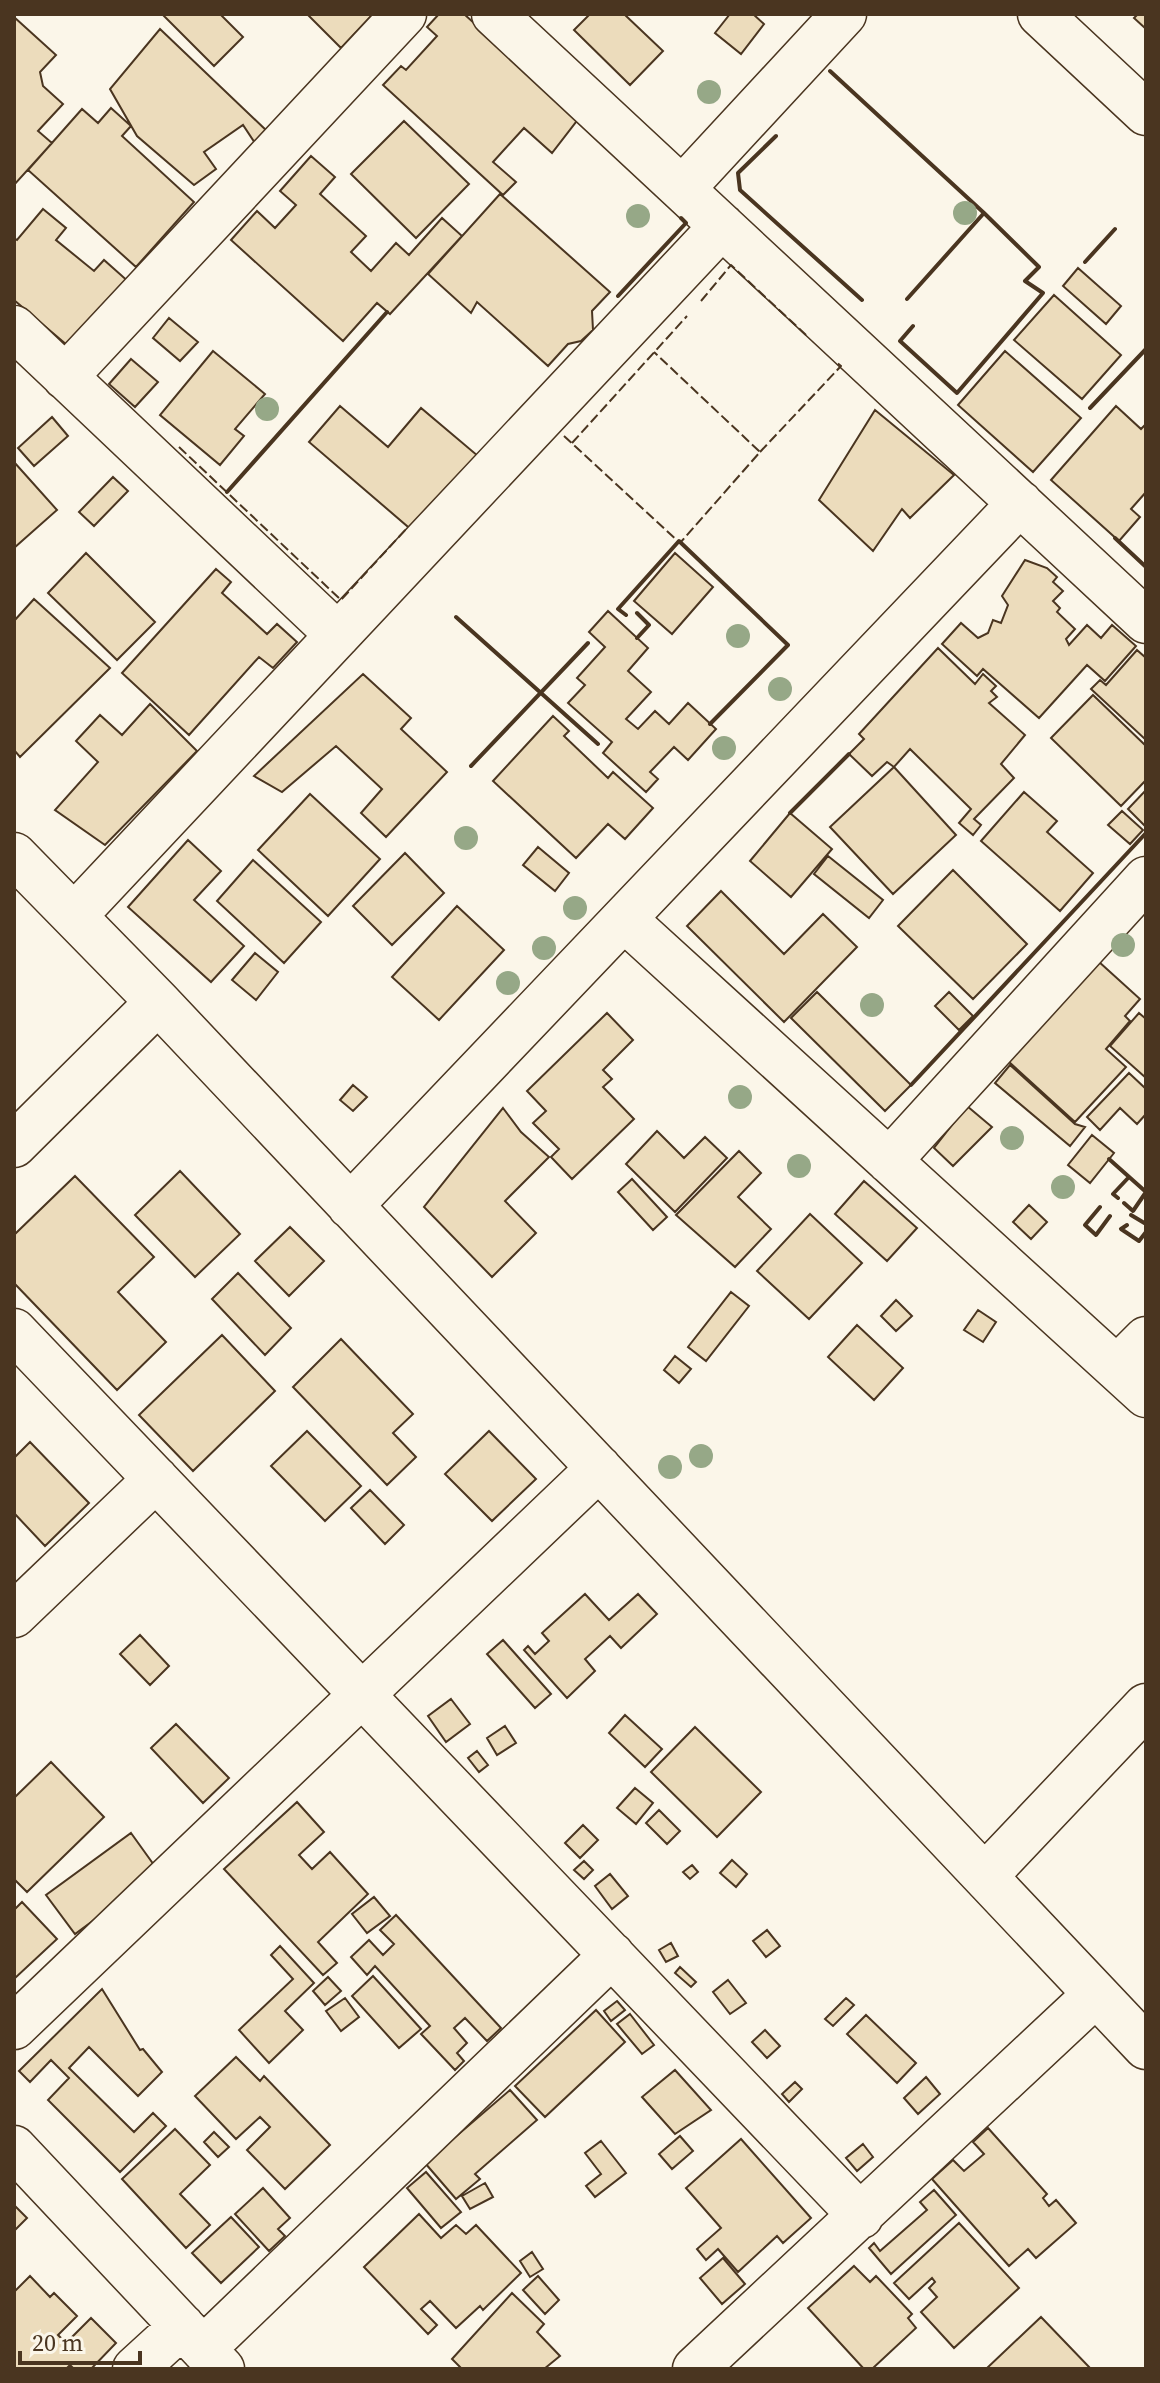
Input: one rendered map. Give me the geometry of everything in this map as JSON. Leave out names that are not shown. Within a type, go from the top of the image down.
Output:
[{"type":"street","points":[[65,377],[404,14]]},
{"type":"street","points":[[494,14],[1146,621]]},
{"type":"street","points":[[682,189],[844,14]]},
{"type":"street","points":[[1040,14],[1146,113]]},
{"type":"street","points":[[75,915],[722,226]]},
{"type":"street","points":[[14,328],[338,635]]},
{"type":"street","points":[[350,1206],[1020,503]]},
{"type":"street","points":[[14,855],[158,1002],[1146,2047]]},
{"type":"street","points":[[889,1161],[1146,879]]},
{"type":"street","points":[[624,919],[889,1161],[1136,1367]]},
{"type":"street","points":[[14,1145],[158,1002]]},
{"type":"street","points":[[14,1331],[861,2216]]},
{"type":"street","points":[[14,2027],[599,1468]]},
{"type":"street","points":[[14,1615],[156,1479]]},
{"type":"street","points":[[985,1876],[1146,1706]]},
{"type":"street","points":[[135,2369],[202,2348],[612,1955]]},
{"type":"street","points":[[695,2369],[1096,1994]]},
{"type":"street","points":[[14,2148],[202,2348]]},
{"type":"building","points":[[220,14],[243,37],[214,66],[164,16]]},
{"type":"building","points":[[307,14],[373,14],[341,48]]},
{"type":"building","points":[[439,14],[464,14],[579,118],[552,153],[524,128],[493,162],[516,182],[503,195],[383,85],[401,66],[406,70],[437,36],[427,27]]},
{"type":"building","points":[[590,14],[624,14],[663,51],[630,85],[574,30]]},
{"type":"building","points":[[730,14],[753,14],[764,24],[741,54],[715,33]]},
{"type":"building","points":[[1138,14],[1146,14],[1146,29],[1134,18]]},
{"type":"building","points":[[14,17],[56,55],[40,72],[43,86],[63,104],[38,131],[52,143],[14,185]]},
{"type":"building","points":[[160,29],[269,133],[255,143],[243,125],[204,152],[216,169],[194,185],[137,136],[110,89]]},
{"type":"building","points":[[111,108],[131,126],[122,136],[194,202],[136,267],[28,170],[82,109],[98,123]]},
{"type":"building","points":[[404,121],[469,184],[416,238],[351,174]]},
{"type":"building","points":[[311,156],[335,177],[320,194],[366,236],[351,252],[371,271],[396,243],[409,255],[442,218],[462,236],[390,314],[377,303],[343,341],[231,240],[257,211],[275,228],[296,205],[280,191]]},
{"type":"building","points":[[500,194],[610,292],[592,311],[593,330],[581,341],[568,344],[548,366],[477,302],[471,313],[428,274]]},
{"type":"building","points":[[43,209],[66,228],[56,240],[94,271],[104,260],[130,283],[74,351],[14,300],[14,238],[17,240]]},
{"type":"building","points":[[1078,268],[1121,306],[1106,324],[1063,286]]},
{"type":"building","points":[[1054,295],[1121,355],[1082,399],[1014,340]]},
{"type":"building","points":[[169,318],[198,342],[180,361],[153,338]]},
{"type":"building","points":[[213,351],[265,394],[235,429],[244,436],[220,465],[160,415]]},
{"type":"building","points":[[1005,351],[1081,418],[1033,472],[958,405]]},
{"type":"building","points":[[131,359],[158,382],[135,407],[109,384]]},
{"type":"building","points":[[340,406],[388,447],[421,408],[478,456],[414,532],[309,442]]},
{"type":"building","points":[[1116,406],[1141,429],[1146,424],[1146,492],[1131,509],[1140,517],[1119,541],[1051,480]]},
{"type":"building","points":[[875,410],[954,475],[910,518],[902,509],[873,551],[819,500]]},
{"type":"building","points":[[52,417],[68,436],[34,466],[18,448]]},
{"type":"building","points":[[14,462],[57,510],[14,548]]},
{"type":"building","points":[[113,477],[128,491],[94,526],[79,512]]},
{"type":"building","points":[[86,553],[155,622],[117,660],[48,593]]},
{"type":"building","points":[[675,553],[713,587],[672,634],[634,601]]},
{"type":"building","points":[[1025,560],[1047,568],[1057,577],[1053,582],[1063,591],[1053,601],[1060,608],[1057,612],[1075,629],[1066,639],[1069,645],[1087,625],[1101,638],[1112,625],[1136,646],[1105,681],[1087,665],[1039,718],[983,669],[977,676],[942,644],[961,623],[978,638],[988,633],[993,620],[1001,623],[1008,605],[1002,596]]},
{"type":"building","points":[[216,569],[231,582],[222,593],[267,634],[277,624],[297,642],[273,668],[259,657],[189,735],[122,673]]},
{"type":"building","points":[[34,599],[110,668],[20,757],[14,750],[14,621]]},
{"type":"building","points":[[608,611],[648,648],[628,671],[651,692],[626,719],[638,729],[655,711],[669,724],[688,703],[716,729],[688,760],[674,747],[650,772],[658,779],[646,792],[603,753],[612,742],[568,703],[585,685],[577,678],[605,647],[589,632]]},
{"type":"building","points":[[938,648],[975,684],[983,674],[996,686],[991,691],[997,697],[989,703],[1025,735],[1001,764],[1014,778],[974,819],[981,825],[973,835],[959,823],[971,809],[910,749],[894,767],[887,762],[872,776],[849,754],[864,739],[859,734]]},
{"type":"building","points":[[1137,650],[1146,658],[1146,740],[1091,689],[1100,680],[1106,685]]},
{"type":"building","points":[[363,674],[411,718],[401,729],[447,772],[386,837],[361,813],[382,789],[336,746],[282,792],[254,776]]},
{"type":"building","points":[[1093,695],[1146,746],[1146,780],[1121,806],[1051,738]]},
{"type":"building","points":[[150,704],[197,751],[105,845],[55,810],[98,762],[76,741],[100,715],[122,735]]},
{"type":"building","points":[[553,716],[569,731],[564,736],[608,778],[613,772],[653,808],[625,839],[608,824],[576,858],[493,781]]},
{"type":"building","points":[[894,767],[956,835],[893,894],[830,827]]},
{"type":"building","points":[[1146,790],[1146,827],[1128,809]]},
{"type":"building","points":[[1024,792],[1057,821],[1047,832],[1093,873],[1060,911],[981,841]]},
{"type":"building","points":[[310,794],[380,859],[328,916],[258,850]]},
{"type":"building","points":[[1122,811],[1143,830],[1130,844],[1108,825]]},
{"type":"building","points":[[790,813],[832,849],[791,897],[750,861]]},
{"type":"building","points":[[188,840],[221,871],[194,900],[244,946],[211,982],[128,907]]},
{"type":"building","points":[[538,847],[569,873],[555,891],[523,865]]},
{"type":"building","points":[[405,853],[444,893],[392,945],[353,906]]},
{"type":"building","points":[[828,856],[883,900],[869,918],[814,874]]},
{"type":"building","points":[[253,860],[321,922],[284,963],[217,901]]},
{"type":"building","points":[[953,870],[1027,944],[973,999],[898,926]]},
{"type":"building","points":[[721,891],[784,954],[823,914],[857,947],[784,1022],[687,926]]},
{"type":"building","points":[[457,906],[504,950],[439,1020],[392,977]]},
{"type":"building","points":[[255,953],[278,972],[256,1000],[232,980]]},
{"type":"building","points":[[1098,961],[1140,999],[1125,1016],[1130,1021],[1106,1049],[1126,1067],[1075,1122],[1008,1061]]},
{"type":"building","points":[[817,992],[911,1085],[885,1111],[791,1018]]},
{"type":"building","points":[[949,992],[973,1016],[959,1030],[935,1006]]},
{"type":"building","points":[[607,1013],[633,1040],[603,1070],[612,1079],[603,1087],[634,1119],[572,1179],[551,1157],[559,1149],[533,1123],[546,1111],[527,1091]]},
{"type":"building","points":[[1139,1013],[1146,1019],[1146,1078],[1110,1046]]},
{"type":"building","points":[[1010,1065],[1075,1124],[1085,1127],[1070,1146],[995,1083]]},
{"type":"building","points":[[1129,1073],[1146,1089],[1146,1114],[1137,1124],[1120,1108],[1100,1130],[1087,1117]]},
{"type":"building","points":[[353,1085],[367,1097],[353,1111],[340,1100]]},
{"type":"building","points":[[967,1106],[992,1127],[953,1166],[934,1148]]},
{"type":"building","points":[[503,1108],[521,1132],[549,1157],[505,1201],[536,1233],[492,1277],[424,1207]]},
{"type":"building","points":[[657,1131],[684,1158],[705,1137],[727,1158],[675,1212],[626,1164]]},
{"type":"building","points":[[1092,1135],[1114,1153],[1090,1183],[1068,1165]]},
{"type":"building","points":[[739,1151],[761,1173],[738,1197],[771,1229],[735,1267],[676,1215]]},
{"type":"building","points":[[180,1171],[240,1234],[195,1277],[135,1215]]},
{"type":"building","points":[[75,1176],[154,1257],[118,1292],[166,1342],[117,1390],[14,1283],[14,1235]]},
{"type":"building","points":[[632,1179],[667,1217],[653,1230],[618,1192]]},
{"type":"building","points":[[864,1181],[917,1228],[887,1261],[835,1214]]},
{"type":"building","points":[[1029,1205],[1047,1222],[1031,1239],[1013,1222]]},
{"type":"building","points":[[810,1214],[862,1263],[809,1319],[757,1271]]},
{"type":"building","points":[[290,1227],[324,1261],[289,1296],[255,1261]]},
{"type":"building","points":[[238,1273],[291,1328],[265,1355],[212,1299]]},
{"type":"building","points":[[731,1292],[749,1306],[706,1361],[688,1347]]},
{"type":"building","points":[[896,1300],[912,1316],[896,1331],[881,1316]]},
{"type":"building","points":[[978,1310],[996,1322],[983,1342],[964,1330]]},
{"type":"building","points":[[857,1325],[903,1368],[874,1400],[828,1357]]},
{"type":"building","points":[[222,1335],[275,1391],[193,1471],[139,1415]]},
{"type":"building","points":[[341,1339],[413,1414],[393,1433],[416,1457],[387,1485],[293,1387]]},
{"type":"building","points":[[675,1356],[691,1369],[679,1383],[664,1370]]},
{"type":"building","points":[[307,1431],[361,1486],[325,1521],[271,1466]]},
{"type":"building","points":[[489,1431],[536,1479],[492,1521],[445,1474]]},
{"type":"building","points":[[30,1442],[89,1503],[45,1546],[14,1513],[14,1458]]},
{"type":"building","points":[[370,1490],[404,1525],[385,1544],[351,1508]]},
{"type":"building","points":[[585,1594],[609,1620],[638,1594],[657,1614],[621,1648],[610,1636],[585,1659],[595,1671],[567,1698],[524,1650],[528,1646],[535,1654],[549,1641],[542,1633]]},
{"type":"building","points":[[140,1635],[169,1666],[150,1685],[120,1654]]},
{"type":"building","points":[[503,1640],[551,1694],[535,1708],[487,1654]]},
{"type":"building","points":[[451,1699],[470,1724],[446,1742],[428,1716]]},
{"type":"building","points":[[625,1715],[662,1749],[645,1767],[609,1733]]},
{"type":"building","points":[[176,1724],[229,1778],[203,1803],[151,1748]]},
{"type":"building","points":[[505,1726],[516,1743],[497,1755],[487,1738]]},
{"type":"building","points":[[695,1727],[761,1792],[717,1837],[651,1772]]},
{"type":"building","points":[[477,1751],[488,1765],[479,1772],[468,1758]]},
{"type":"building","points":[[51,1762],[104,1817],[27,1892],[14,1879],[14,1798]]},
{"type":"building","points":[[635,1788],[653,1803],[636,1824],[617,1808]]},
{"type":"building","points":[[297,1802],[324,1832],[299,1855],[312,1869],[330,1852],[368,1894],[318,1942],[337,1963],[323,1975],[224,1869]]},
{"type":"building","points":[[659,1810],[680,1831],[667,1844],[646,1823]]},
{"type":"building","points":[[583,1825],[598,1840],[580,1858],[565,1843]]},
{"type":"building","points":[[131,1833],[159,1872],[75,1934],[46,1895]]},
{"type":"building","points":[[732,1860],[747,1874],[736,1887],[720,1873]]},
{"type":"building","points":[[584,1861],[593,1870],[584,1879],[574,1870]]},
{"type":"building","points":[[692,1865],[698,1872],[690,1879],[683,1872]]},
{"type":"building","points":[[610,1874],[628,1896],[612,1909],[595,1886]]},
{"type":"building","points":[[374,1897],[390,1916],[367,1933],[352,1914]]},
{"type":"building","points":[[22,1902],[57,1939],[14,1979],[14,1910]]},
{"type":"building","points":[[396,1915],[501,2028],[487,2041],[465,2018],[454,2028],[467,2043],[457,2053],[464,2061],[455,2070],[421,2034],[430,2026],[375,1966],[367,1975],[351,1957],[369,1940],[383,1955],[394,1944],[380,1930]]},
{"type":"building","points":[[767,1930],[780,1946],[766,1957],[753,1941]]},
{"type":"building","points":[[671,1943],[678,1956],[666,1962],[659,1950]]},
{"type":"building","points":[[280,1946],[314,1983],[285,2011],[303,2030],[269,2063],[239,2030],[293,1979],[271,1955]]},
{"type":"building","points":[[680,1967],[696,1982],[691,1987],[675,1973]]},
{"type":"building","points":[[373,1976],[421,2029],[399,2048],[352,1996]]},
{"type":"building","points":[[328,1977],[341,1991],[325,2005],[313,1991]]},
{"type":"building","points":[[728,1980],[746,2003],[730,2014],[713,1992]]},
{"type":"building","points":[[102,1989],[140,2050],[143,2049],[162,2072],[138,2096],[89,2047],[69,2068],[134,2132],[153,2113],[166,2126],[120,2172],[48,2100],[69,2078],[51,2060],[30,2082],[19,2071]]},
{"type":"building","points":[[345,1998],[359,2017],[341,2031],[326,2011]]},
{"type":"building","points":[[846,1998],[854,2005],[833,2026],[825,2019]]},
{"type":"building","points":[[617,2001],[625,2010],[611,2021],[604,2011]]},
{"type":"building","points":[[596,2010],[625,2042],[545,2117],[515,2086]]},
{"type":"building","points":[[630,2014],[654,2045],[642,2054],[617,2024]]},
{"type":"building","points":[[866,2015],[916,2063],[897,2083],[847,2034]]},
{"type":"building","points":[[765,2030],[780,2046],[767,2058],[752,2042]]},
{"type":"building","points":[[236,2057],[260,2081],[264,2076],[330,2145],[285,2189],[247,2150],[270,2127],[260,2117],[236,2139],[195,2096]]},
{"type":"building","points":[[675,2070],[711,2110],[675,2134],[642,2097]]},
{"type":"building","points":[[926,2077],[940,2094],[918,2114],[904,2098]]},
{"type":"building","points":[[795,2082],[802,2089],[789,2102],[782,2094]]},
{"type":"building","points":[[510,2090],[537,2120],[475,2174],[480,2179],[456,2199],[425,2163]]},
{"type":"building","points":[[988,2128],[1047,2194],[1043,2198],[1049,2206],[1056,2200],[1076,2223],[1036,2258],[1028,2249],[1009,2266],[932,2179],[953,2160],[964,2171],[984,2154],[973,2142]]},
{"type":"building","points":[[175,2129],[210,2165],[180,2194],[210,2225],[186,2248],[122,2179]]},
{"type":"building","points":[[214,2132],[229,2147],[218,2157],[204,2142]]},
{"type":"building","points":[[680,2136],[693,2151],[672,2169],[659,2154]]},
{"type":"building","points":[[741,2139],[811,2218],[783,2243],[777,2236],[738,2272],[718,2249],[706,2260],[697,2249],[721,2228],[686,2188]]},
{"type":"building","points":[[601,2141],[626,2173],[595,2197],[586,2186],[601,2174],[585,2153]]},
{"type":"building","points":[[863,2144],[873,2157],[857,2171],[846,2158]]},
{"type":"building","points":[[426,2172],[461,2212],[441,2228],[407,2188]]},
{"type":"building","points":[[485,2183],[493,2197],[470,2209],[462,2196]]},
{"type":"building","points":[[263,2188],[290,2218],[278,2229],[285,2236],[269,2251],[235,2214]]},
{"type":"building","points":[[934,2190],[956,2215],[891,2274],[869,2248],[874,2243],[880,2251],[927,2210],[920,2202]]},
{"type":"building","points":[[14,2205],[27,2218],[14,2231]]},
{"type":"building","points":[[419,2214],[441,2238],[456,2225],[466,2234],[476,2225],[521,2273],[483,2310],[480,2306],[456,2328],[430,2301],[421,2309],[437,2325],[428,2334],[364,2267]]},
{"type":"building","points":[[231,2217],[259,2247],[221,2283],[192,2253]]},
{"type":"building","points":[[959,2223],[1019,2288],[954,2348],[921,2312],[937,2297],[929,2288],[935,2282],[932,2278],[909,2299],[894,2283]]},
{"type":"building","points":[[532,2252],[543,2269],[530,2277],[520,2261]]},
{"type":"building","points":[[723,2258],[745,2284],[722,2304],[700,2278]]},
{"type":"building","points":[[854,2266],[870,2282],[876,2276],[912,2314],[908,2318],[916,2328],[872,2369],[864,2369],[808,2308]]},
{"type":"building","points":[[30,2276],[50,2297],[54,2293],[77,2316],[58,2335],[66,2343],[91,2318],[116,2343],[91,2369],[74,2369],[70,2365],[66,2369],[14,2369],[14,2292]]},
{"type":"building","points":[[538,2276],[559,2300],[545,2314],[523,2290]]},
{"type":"building","points":[[512,2293],[544,2324],[537,2332],[560,2356],[544,2369],[462,2369],[452,2359]]},
{"type":"building","points":[[1041,2317],[1091,2369],[986,2369]]},
{"type":"fence","points":[[701,301],[731,265],[806,335]]},
{"type":"fence","points":[[572,443],[687,316]]},
{"type":"fence","points":[[564,436],[680,543],[760,452],[654,352]]},
{"type":"fence","points":[[760,452],[841,366],[836,362]]},
{"type":"fence","points":[[179,447],[341,600],[407,528]]},
{"type":"wall","points":[[830,71],[984,213]]},
{"type":"wall","points":[[776,136],[738,173],[740,190],[862,300]]},
{"type":"wall","points":[[907,299],[984,213],[1039,267],[1025,281],[1043,293],[957,393],[900,341],[913,326]]},
{"type":"wall","points":[[618,296],[686,223],[681,218]]},
{"type":"wall","points":[[1085,262],[1115,229]]},
{"type":"wall","points":[[227,492],[387,312]]},
{"type":"wall","points":[[1090,408],[1146,349]]},
{"type":"wall","points":[[1115,538],[1146,567]]},
{"type":"wall","points":[[626,615],[618,609],[679,541],[788,645],[710,724]]},
{"type":"wall","points":[[637,613],[649,625],[637,638]]},
{"type":"wall","points":[[456,617],[598,744]]},
{"type":"wall","points":[[471,766],[588,643]]},
{"type":"wall","points":[[790,813],[849,754]]},
{"type":"wall","points":[[911,1085],[1146,833]]},
{"type":"wall","points":[[1109,1159],[1146,1192]]},
{"type":"wall","points":[[1118,1198],[1113,1194],[1129,1177]]},
{"type":"wall","points":[[1124,1203],[1133,1211],[1146,1192]]},
{"type":"wall","points":[[1100,1207],[1085,1225],[1096,1235],[1110,1216]]},
{"type":"wall","points":[[1131,1215],[1146,1224]]},
{"type":"wall","points":[[1127,1225],[1121,1229],[1139,1241],[1146,1232]]}]
